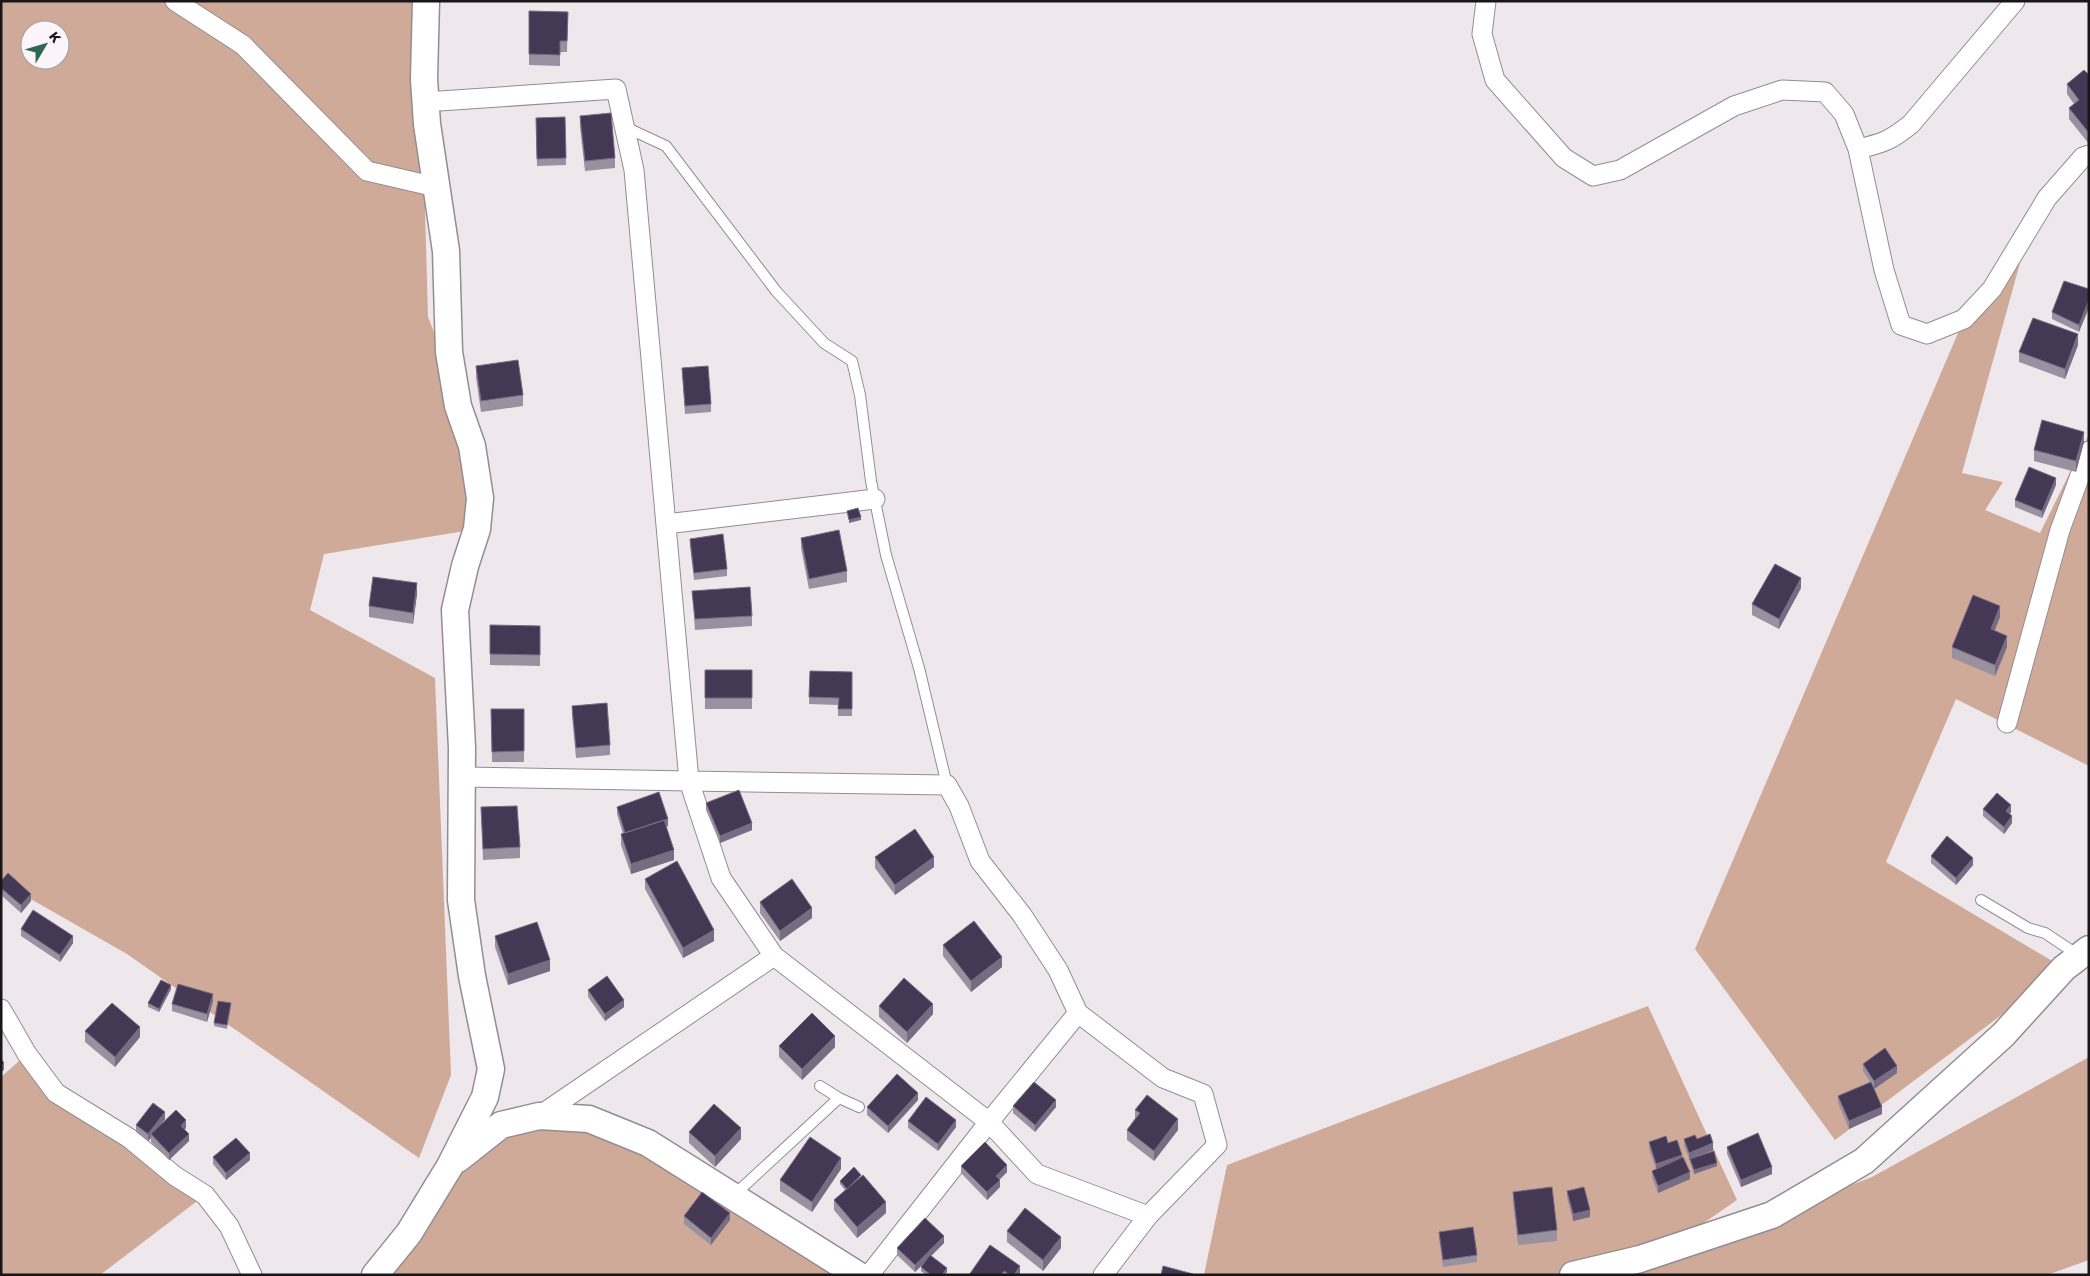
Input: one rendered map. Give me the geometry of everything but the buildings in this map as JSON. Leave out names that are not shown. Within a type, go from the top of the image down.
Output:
[{"type":"street","points":[[175,1],[243,45],[367,172],[436,187]]},
{"type":"street","points":[[375,1275],[408,1233],[450,1166],[485,1097],[491,1069],[472,976],[461,900],[461,777],[455,610],[465,566],[477,529],[480,498],[472,446],[458,406],[449,352],[446,251],[427,124],[426,1]]},
{"type":"street","points":[[1486,1],[1482,34],[1495,80],[1564,158],[1593,176],[1620,170],[1734,106],[1782,90],[1825,92],[1844,114],[1858,149],[1884,270],[1901,325],[1927,334],[1964,319],[1992,288],[2047,198],[2089,155]]},
{"type":"street","points":[[1858,149],[1881,144],[1893,139],[1911,124],[2015,1]]},
{"type":"street","points":[[426,102],[616,89],[634,170],[689,781],[721,878],[774,956],[989,1122],[1037,1174],[1148,1216]]},
{"type":"street","points":[[2007,723],[2060,530],[2089,451]]},
{"type":"street","points":[[666,524],[875,498]]},
{"type":"street","points":[[461,777],[947,785],[959,806],[980,861],[1022,915],[1058,970],[1078,1013],[1163,1078],[1203,1094],[1217,1145],[1148,1216],[1103,1275]]},
{"type":"street","points":[[1572,1275],[1640,1258],[1772,1215],[1864,1161],[2003,1036],[2064,968],[2084,952]]},
{"type":"street","points":[[539,1116],[774,956]]},
{"type":"street","points":[[1,1009],[27,1054],[56,1093],[128,1138],[175,1176],[204,1195],[229,1226],[252,1275]]},
{"type":"street","points":[[869,1275],[989,1122],[1078,1013]]},
{"type":"street","points":[[450,1166],[501,1124],[539,1116],[589,1119],[648,1143],[858,1275]]},
{"type":"lane","points":[[625,127],[666,146],[776,291],[824,343],[852,361],[860,395],[875,498],[886,554],[919,668],[947,785]]},
{"type":"lane","points":[[1981,900],[2028,928],[2045,933],[2084,952]]},
{"type":"lane","points":[[820,1086],[839,1098],[859,1107]]},
{"type":"lane","points":[[733,1196],[839,1098]]},
{"type":"shaded area","points":[[1,1],[434,1],[425,102],[425,210],[428,317],[455,385],[477,529],[324,554],[310,610],[435,678],[451,1075],[419,1158],[127,954],[1,882]]},
{"type":"shaded area","points":[[2031,223],[1962,473],[2003,482],[1985,510],[2040,533],[2089,434],[2089,766],[1956,699],[1886,862],[2064,968],[1835,1140],[1695,949],[1964,319]]},
{"type":"shaded area","points":[[1648,1006],[1737,1200],[1663,1251],[1557,1275],[1204,1275],[1227,1165]]},
{"type":"shaded area","points":[[27,1054],[56,1093],[205,1195],[100,1275],[1,1275],[1,1077]]},
{"type":"shaded area","points":[[2089,1057],[2089,1260],[2047,1275],[1620,1275],[1872,1177]]},
{"type":"shaded area","points":[[501,1125],[616,1130],[858,1275],[388,1275],[430,1199]]}]
